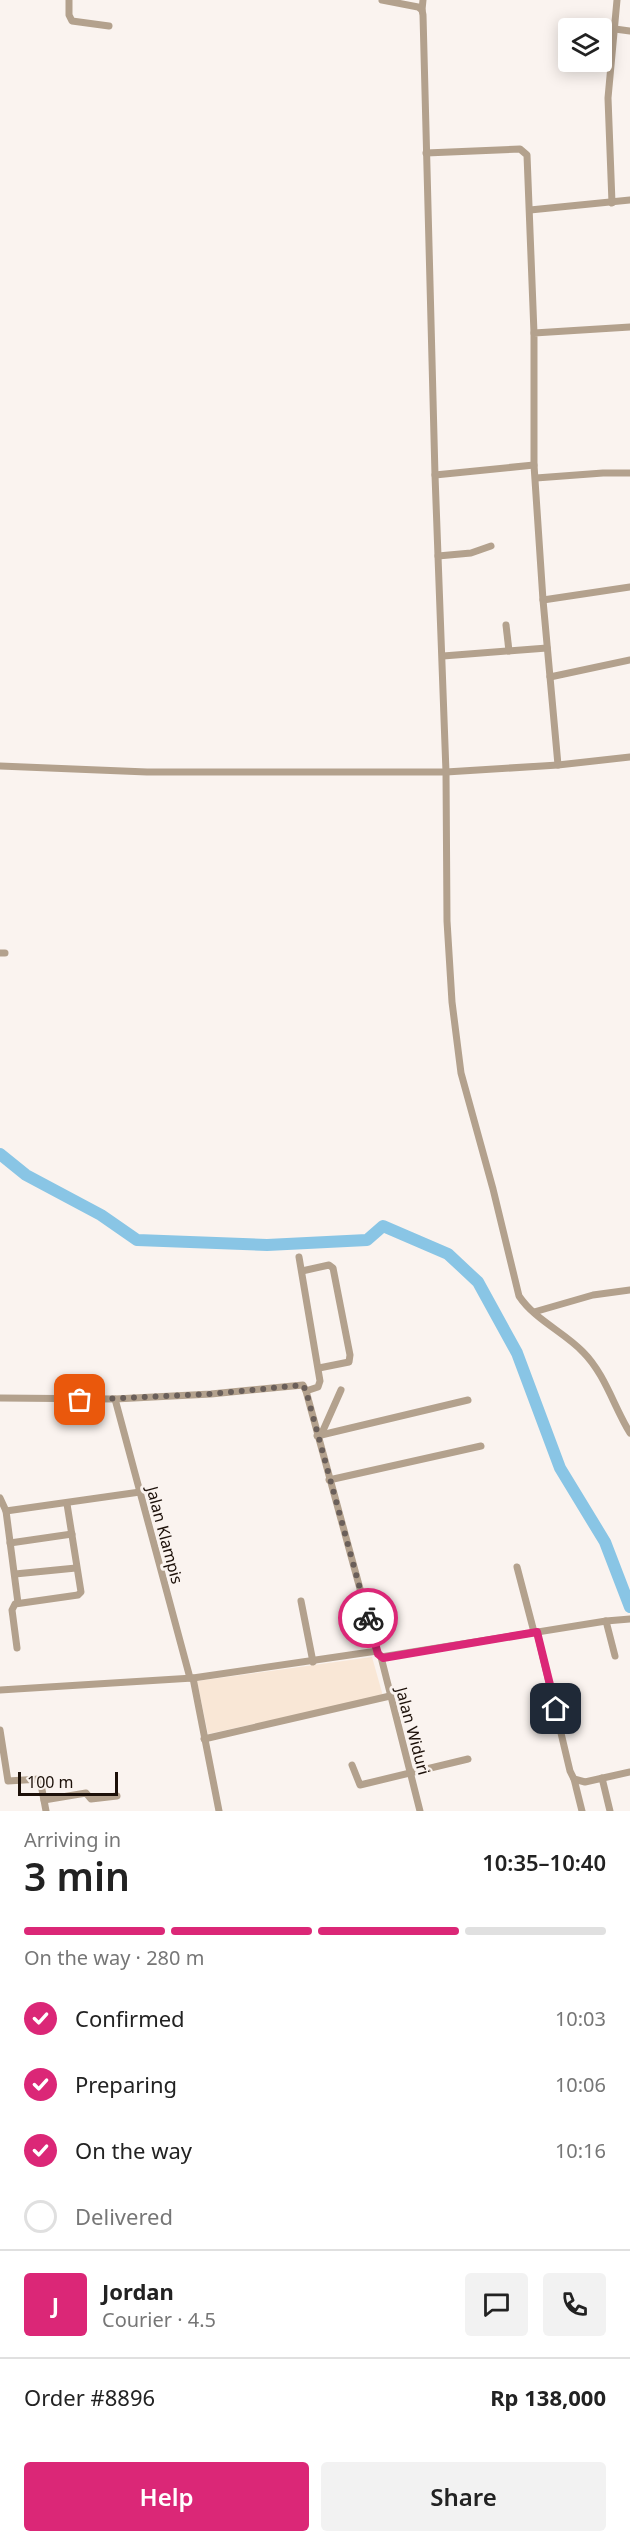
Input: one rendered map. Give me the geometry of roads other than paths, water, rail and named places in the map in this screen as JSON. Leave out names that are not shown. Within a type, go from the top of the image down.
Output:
[{"type":"street","points":[[69,0],[69,15],[72,21],[109,26]]},
{"type":"street","points":[[382,0],[422,10]]},
{"type":"street","points":[[423,0],[435,475],[443,656],[447,921],[458,1056],[517,1290],[524,1303],[590,1359],[630,1433]]},
{"type":"street","points":[[612,203],[608,98],[617,0]]},
{"type":"street","points":[[615,29],[630,31]]},
{"type":"street","points":[[426,153],[520,149],[524,150],[527,155],[534,333],[534,465],[558,765]]},
{"type":"street","points":[[530,210],[630,200]]},
{"type":"street","points":[[534,333],[630,327]]},
{"type":"street","points":[[435,475],[534,465]]},
{"type":"street","points":[[536,478],[630,473]]},
{"type":"street","points":[[438,556],[471,553],[491,546]]},
{"type":"street","points":[[543,600],[630,587]]},
{"type":"street","points":[[506,625],[509,651]]},
{"type":"street","points":[[443,656],[547,648]]},
{"type":"street","points":[[550,677],[630,660]]},
{"type":"street","points":[[0,766],[147,772],[446,772],[558,765],[630,757]]},
{"type":"street","points":[[0,1398],[115,1399],[224,1393],[299,1383],[306,1391],[319,1386],[319,1368],[299,1257]]},
{"type":"street","points":[[302,1271],[329,1265],[333,1268],[350,1355],[349,1362],[319,1368]]},
{"type":"street","points":[[534,1312],[593,1295],[630,1290]]},
{"type":"street","points":[[319,1436],[341,1390]]},
{"type":"street","name":"Jalan Widuri","points":[[306,1391],[420,1811]]},
{"type":"street","name":"Jalan Klampis","points":[[115,1399],[192,1678],[219,1811]]},
{"type":"street","points":[[319,1436],[468,1400]]},
{"type":"street","points":[[329,1480],[481,1446]]},
{"type":"street","points":[[6,1511],[140,1492]]},
{"type":"street","points":[[0,1498],[6,1511],[18,1603]]},
{"type":"street","points":[[17,1648],[12,1610],[18,1603],[80,1594],[67,1504]]},
{"type":"street","points":[[0,1531],[8,1530]]},
{"type":"street","points":[[10,1543],[72,1534]]},
{"type":"street","points":[[517,1567],[582,1811]]},
{"type":"street","points":[[15,1574],[76,1568]]},
{"type":"street","points":[[301,1601],[313,1662]]},
{"type":"street","points":[[0,1690],[192,1678],[606,1621],[628,1620]]},
{"type":"street","points":[[606,1621],[615,1656]]},
{"type":"street","points":[[204,1738],[390,1696]]},
{"type":"street","points":[[0,1730],[8,1781],[40,1779],[46,1811]]},
{"type":"street","points":[[352,1765],[358,1785],[468,1759]]},
{"type":"street","points":[[574,1779],[585,1782],[630,1772]]},
{"type":"street","points":[[603,1778],[610,1811]]},
{"type":"street","points":[[44,1800],[86,1793],[91,1799],[117,1796]]},
{"type":"waterway","points":[[0,1154],[26,1175],[101,1215],[137,1240],[267,1245],[367,1240],[383,1226],[448,1254],[478,1282],[517,1353],[560,1468],[605,1542],[630,1607]]}]
